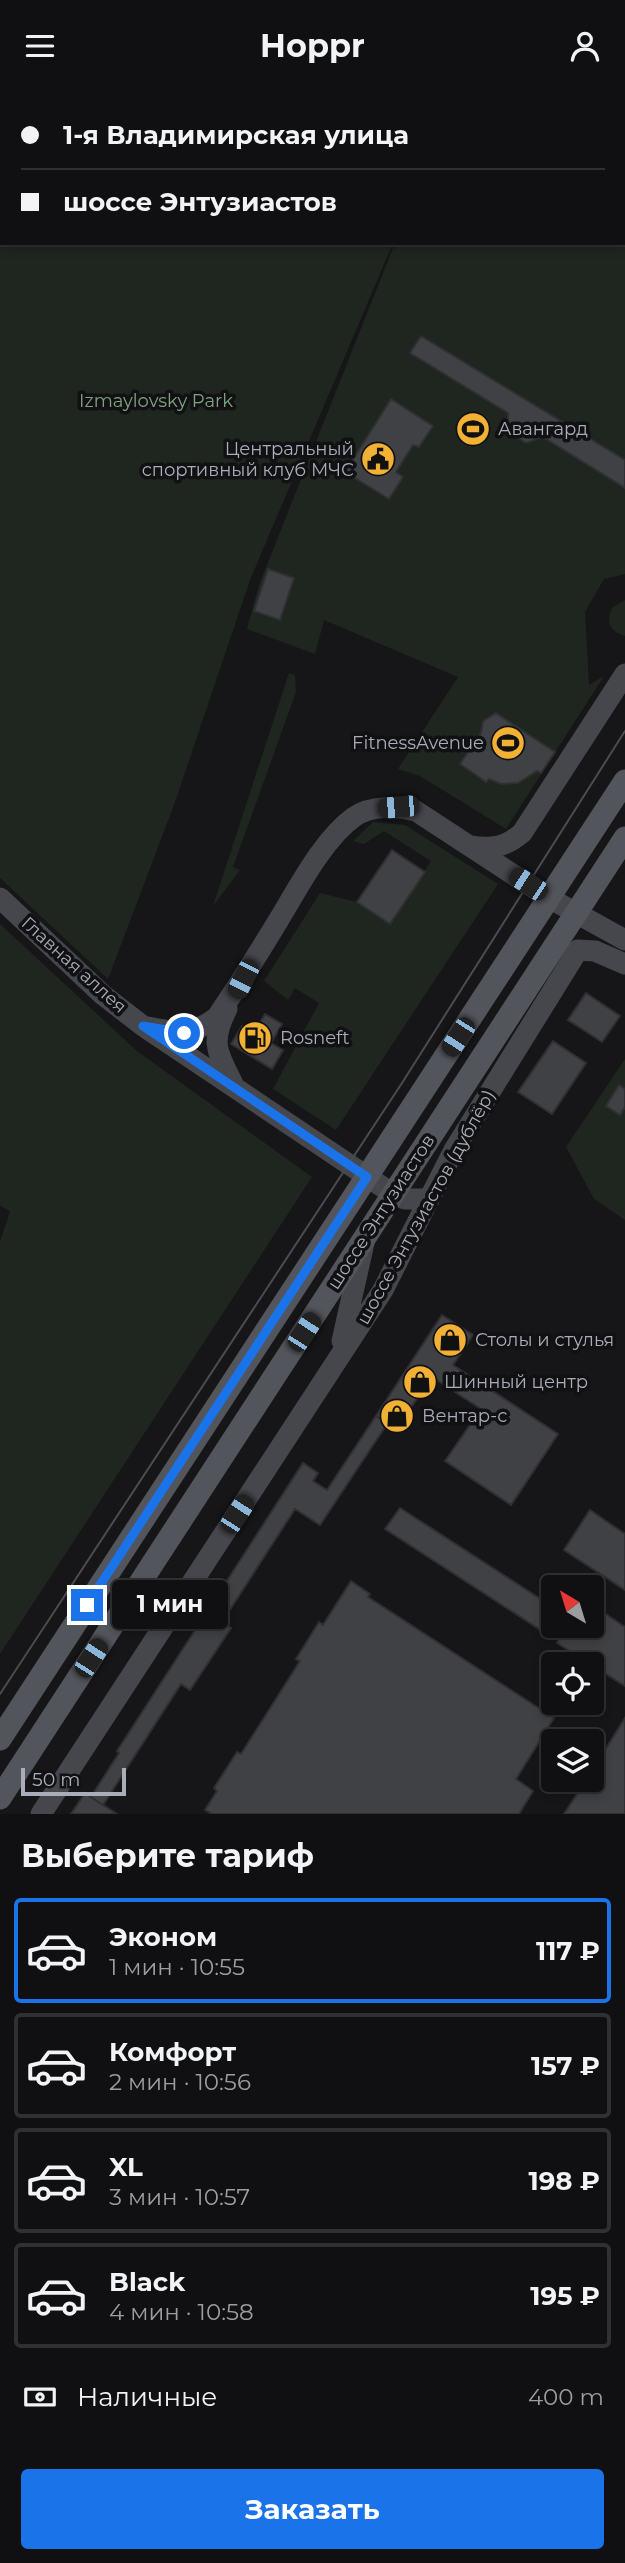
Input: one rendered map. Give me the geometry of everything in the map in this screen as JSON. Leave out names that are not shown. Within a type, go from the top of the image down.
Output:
[{"type":"main road","points":[[470,846],[489,849],[503,847],[522,833],[625,674]]},
{"type":"main road","name":"шоссе Энтузиастов","points":[[0,1739],[625,781]]},
{"type":"main road","points":[[143,1026],[184,1033],[204,1027],[217,1017],[307,874],[339,831],[355,815],[398,807],[416,811],[549,898],[625,940]]},
{"type":"main road","name":"шоссе Энтузиастов","points":[[0,1798],[625,838]]},
{"type":"main road","name":"Главная аллея","points":[[0,898],[103,995],[143,1026],[393,1194]]},
{"type":"main road","name":"шоссе Энтузиастов (дублёр)","points":[[41,1814],[383,1290],[454,1150],[578,950],[595,951],[625,964]]},
{"type":"main road","points":[[235,1088],[215,1047],[220,1024],[243,979]]},
{"type":"main road","points":[[393,1194],[405,1199],[427,1199]]},
{"type":"main road","points":[[333,1367],[349,1321],[365,1238]]},
{"type":"green space","name":"Izmaylovsky Park","points":[[0,245],[392,245],[250,580],[174,805],[108,979],[0,878]]},
{"type":"green space","name":"Авангард","points":[[394,245],[625,245],[625,574],[604,579],[585,612],[589,685],[604,676],[506,829],[420,776],[398,769],[458,677],[324,620],[315,654],[247,629],[259,585]]},
{"type":"green space","points":[[625,600],[625,636],[613,629],[609,618],[612,608]]},
{"type":"green space","points":[[289,673],[295,675],[296,692],[233,867],[240,870],[213,906]]},
{"type":"green space","points":[[373,822],[405,825],[498,884],[336,1130],[273,1089],[319,1003],[295,988],[288,1000],[264,981],[320,893],[357,902],[391,923],[431,861],[384,831],[364,844],[353,841]]},
{"type":"green space","points":[[0,924],[137,1051],[312,1177],[0,1654],[0,1242],[10,1211],[0,1206]]},
{"type":"green space","points":[[625,1059],[625,1220],[594,1199],[566,1147]]},
{"type":"building","points":[[421,336],[625,460],[625,488],[543,437],[526,443],[508,431],[508,413],[410,353]]},
{"type":"building","name":"Центральный спортивный клуб МЧС","points":[[391,399],[433,426],[419,447],[413,445],[396,472],[403,477],[389,499],[345,472]]},
{"type":"building","points":[[268,569],[294,578],[280,620],[254,611]]},
{"type":"building","name":"FitnessAvenue","points":[[496,713],[555,752],[541,773],[537,771],[518,783],[501,784],[489,779],[486,782],[460,764],[481,733],[483,721]]},
{"type":"building","points":[[392,850],[425,872],[390,924],[357,902]]},
{"type":"building","points":[[586,993],[620,1016],[602,1042],[568,1020]]},
{"type":"building","name":"Rosneft","points":[[265,1014],[282,1024],[271,1043],[283,1050],[272,1069],[231,1044],[242,1026],[254,1033]]},
{"type":"building","points":[[553,1041],[586,1063],[552,1114],[518,1092]]},
{"type":"building","points":[[619,1085],[625,1089],[625,1107],[620,1115],[606,1106]]},
{"type":"building","points":[[442,1315],[473,1335],[453,1365],[558,1434],[511,1505],[445,1461],[481,1409],[432,1377],[396,1429],[376,1416]]},
{"type":"building","points":[[376,1416],[387,1424],[320,1525],[295,1509],[222,1622],[231,1628],[190,1690],[181,1684],[103,1805],[91,1797],[119,1753],[117,1751],[303,1463],[318,1473],[313,1481],[327,1490]]},
{"type":"building","points":[[400,1508],[541,1599],[541,1630],[385,1529]]},
{"type":"building","points":[[590,1510],[625,1534],[625,1590],[604,1575],[564,1550]]},
{"type":"building","points":[[351,1581],[370,1594],[368,1597],[541,1710],[541,1715],[554,1718],[547,1729],[541,1729],[541,1739],[516,1779],[533,1791],[519,1814],[212,1814],[205,1810],[217,1791],[214,1788],[237,1752],[241,1754],[300,1661],[296,1659],[319,1622],[323,1625]]},
{"type":"building","points":[[604,1613],[625,1627],[625,1686],[604,1673],[604,1652],[571,1652],[557,1643],[559,1639],[604,1638]]},
{"type":"building","points":[[625,1718],[625,1814],[564,1814],[578,1792],[604,1792],[604,1752]]},
{"type":"building","points":[[85,1793],[91,1797],[117,1814],[71,1814]]},
{"type":"tram line","points":[[0,1694],[402,1083],[625,731]]},
{"type":"place","name":"Авангард","points":[[473,429]]},
{"type":"place","name":"Центральный спортивный клуб МЧС","points":[[378,459]]},
{"type":"place","name":"FitnessAvenue","points":[[508,743]]},
{"type":"place","name":"Rosneft","points":[[255,1038]]},
{"type":"place","name":"Столы и стулья","points":[[450,1340]]},
{"type":"place","name":"Шинный центр","points":[[420,1382]]},
{"type":"place","name":"Вентар-с","points":[[397,1416]]},
{"type":"route","points":[[87,1605],[367,1177],[143,1026],[184,1033]]}]
